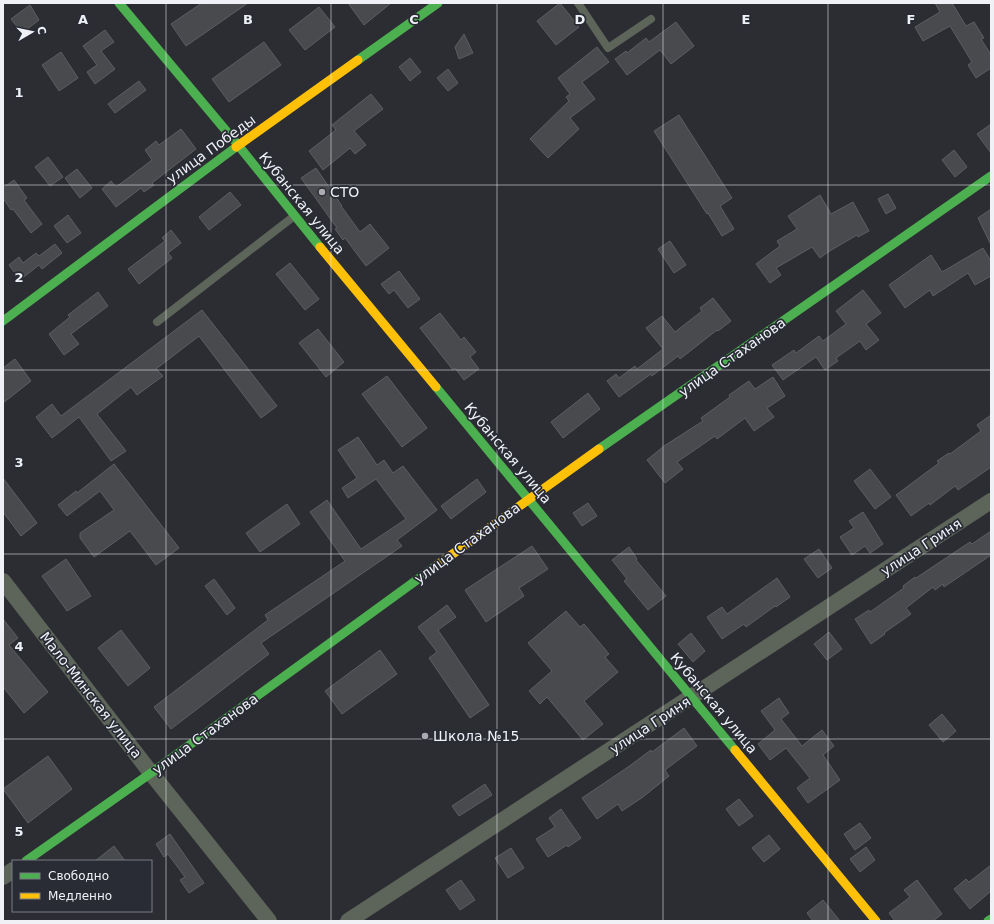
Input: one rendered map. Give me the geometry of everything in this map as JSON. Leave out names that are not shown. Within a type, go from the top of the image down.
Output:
[{"type":"street","name":"Кубанская улица","points":[[119,3],[238,145],[294,216],[876,921]]},
{"type":"street","name":"улица Победы","points":[[3,321],[238,145],[438,3]]},
{"type":"street","name":"улица Стаханова","points":[[27,860],[151,773],[528,499],[991,176]]},
{"type":"street","name":"улица Гриня","points":[[348,921],[991,501]]},
{"type":"street","name":"Мало-Минская улица","points":[[3,581],[151,773],[269,921]]},
{"type":"street","points":[[3,877],[12,871]]},
{"type":"lane","points":[[578,3],[608,48],[651,19]]},
{"type":"lane","points":[[157,322],[294,216]]},
{"type":"building","points":[[202,3],[248,3],[186,46],[171,24]]},
{"type":"building","points":[[348,3],[391,3],[364,25]]},
{"type":"building","points":[[560,3],[579,27],[556,45],[537,21]]},
{"type":"building","points":[[935,3],[952,3],[966,26],[974,22],[984,38],[981,39],[991,55],[991,68],[976,78],[968,65],[972,62],[950,26],[923,41],[915,27],[940,12]]},
{"type":"building","points":[[30,5],[39,20],[22,33],[11,19]]},
{"type":"building","points":[[319,7],[335,27],[305,50],[289,30]]},
{"type":"building","points":[[676,22],[694,46],[671,64],[660,50],[627,75],[615,59],[626,51],[627,53],[646,38],[649,42]]},
{"type":"building","points":[[105,30],[114,42],[101,51],[115,69],[95,84],[87,72],[97,65],[83,46]]},
{"type":"building","points":[[464,34],[473,53],[459,59],[455,47]]},
{"type":"building","points":[[264,42],[281,65],[229,102],[212,79]]},
{"type":"building","points":[[597,47],[609,62],[582,82],[595,99],[570,118],[579,129],[548,158],[530,139],[569,101],[566,97],[570,94],[558,78]]},
{"type":"building","points":[[61,52],[78,78],[59,91],[42,65]]},
{"type":"building","points":[[410,58],[421,72],[410,81],[399,67]]},
{"type":"building","points":[[448,69],[458,83],[448,91],[437,78]]},
{"type":"building","points":[[139,81],[146,90],[115,113],[108,104]]},
{"type":"building","points":[[371,94],[383,109],[354,131],[366,145],[355,154],[350,148],[323,170],[309,151],[336,130],[332,125]]},
{"type":"building","points":[[679,115],[732,198],[720,206],[734,229],[722,236],[654,131]]},
{"type":"building","points":[[991,124],[991,153],[977,134]]},
{"type":"building","points":[[181,129],[196,149],[152,183],[154,185],[144,192],[141,188],[116,207],[102,189],[111,181],[116,187],[152,160],[145,150],[156,141],[159,145]]},
{"type":"building","points":[[954,150],[967,167],[955,177],[942,160]]},
{"type":"building","points":[[48,157],[63,177],[50,186],[35,167]]},
{"type":"building","points":[[316,168],[360,232],[370,224],[389,248],[366,266],[345,238],[343,240],[335,229],[337,228],[301,178]]},
{"type":"building","points":[[77,169],[92,188],[80,198],[65,178]]},
{"type":"building","points":[[14,180],[27,198],[24,200],[42,224],[31,233],[13,209],[11,210],[3,198],[3,188]]},
{"type":"building","points":[[230,192],[241,205],[209,230],[199,217]]},
{"type":"building","points":[[888,194],[896,208],[886,214],[878,199]]},
{"type":"building","points":[[820,195],[831,214],[853,202],[869,231],[858,237],[857,235],[820,258],[812,247],[776,268],[781,275],[770,283],[756,264],[780,246],[777,241],[797,229],[788,216]]},
{"type":"building","points":[[991,209],[991,245],[978,218]]},
{"type":"building","points":[[68,215],[81,233],[67,243],[54,226]]},
{"type":"building","points":[[171,230],[181,243],[168,253],[172,258],[139,284],[128,269],[165,241],[162,238]]},
{"type":"building","points":[[670,241],[686,265],[674,273],[658,249]]},
{"type":"building","points":[[55,244],[62,253],[42,269],[39,265],[20,280],[9,265],[19,257],[23,263],[36,253],[39,256]]},
{"type":"building","points":[[983,248],[991,261],[991,276],[975,285],[968,273],[933,296],[930,290],[905,308],[889,285],[931,255],[942,272]]},
{"type":"building","points":[[290,263],[319,299],[305,310],[276,274]]},
{"type":"building","points":[[399,271],[420,299],[408,308],[394,290],[389,294],[381,284]]},
{"type":"building","points":[[863,290],[881,313],[866,324],[879,340],[866,350],[860,341],[836,358],[838,361],[825,370],[816,357],[783,380],[772,365],[794,350],[796,353],[819,336],[823,341],[846,324],[836,311]]},
{"type":"building","points":[[98,292],[108,306],[71,334],[79,344],[64,355],[49,334],[70,317],[68,315]]},
{"type":"building","points":[[713,298],[731,321],[680,359],[678,356],[652,376],[651,374],[619,397],[607,381],[616,374],[619,378],[635,366],[637,369],[663,349],[646,328],[662,316],[675,332],[702,311],[700,308]]},
{"type":"building","points":[[202,310],[277,406],[261,418],[199,336],[156,369],[163,376],[137,395],[131,387],[97,414],[126,451],[111,461],[79,417],[52,438],[36,417],[52,404],[61,416]]},
{"type":"building","points":[[440,313],[461,340],[464,337],[476,352],[470,357],[479,369],[464,380],[455,368],[453,370],[420,328]]},
{"type":"building","points":[[318,329],[344,362],[326,377],[299,343]]},
{"type":"building","points":[[15,359],[31,381],[3,403],[3,368]]},
{"type":"building","points":[[387,376],[427,428],[402,447],[362,394]]},
{"type":"building","points":[[773,377],[785,396],[767,408],[774,417],[754,431],[745,418],[717,439],[715,436],[677,462],[683,469],[665,483],[647,460],[664,446],[703,421],[701,418],[749,381],[755,389]]},
{"type":"building","points":[[588,393],[600,409],[563,438],[551,422]]},
{"type":"building","points":[[991,415],[991,467],[958,490],[955,486],[930,505],[929,503],[911,516],[896,495],[939,463],[937,461],[949,453],[950,454],[981,431],[977,425]]},
{"type":"building","points":[[358,437],[377,465],[384,460],[393,473],[403,466],[437,510],[397,540],[402,546],[261,643],[269,654],[171,729],[154,707],[268,620],[265,615],[345,561],[310,512],[327,500],[361,549],[406,519],[376,479],[348,498],[342,488],[357,478],[338,450]]},
{"type":"building","points":[[114,464],[179,548],[156,565],[130,531],[94,557],[80,538],[80,533],[114,510],[100,491],[67,516],[58,505],[76,491],[77,493]]},
{"type":"building","points":[[870,469],[891,497],[875,509],[854,481]]},
{"type":"building","points":[[3,478],[37,523],[21,536],[3,512]]},
{"type":"building","points":[[477,479],[486,492],[451,519],[441,506]]},
{"type":"building","points":[[588,503],[597,516],[582,526],[573,513]]},
{"type":"building","points":[[287,504],[300,524],[260,552],[246,533]]},
{"type":"building","points":[[863,512],[883,544],[870,553],[865,546],[852,555],[840,537],[854,528],[849,521]]},
{"type":"building","points":[[991,531],[991,555],[944,587],[943,584],[935,590],[933,587],[906,608],[911,614],[871,644],[855,619],[869,610],[870,612],[904,588],[903,586],[915,577],[916,578],[970,542],[972,544]]},
{"type":"building","points":[[532,546],[548,569],[519,588],[524,596],[486,622],[465,590]]},
{"type":"building","points":[[629,547],[637,559],[636,560],[666,596],[648,610],[624,581],[627,579],[612,560]]},
{"type":"building","points":[[819,549],[832,568],[818,578],[804,559]]},
{"type":"building","points":[[66,559],[91,596],[67,611],[42,576]]},
{"type":"building","points":[[777,578],[790,597],[746,627],[744,624],[722,639],[707,617],[722,607],[727,614]]},
{"type":"building","points":[[214,579],[235,608],[227,615],[205,586]]},
{"type":"building","points":[[447,605],[456,617],[438,630],[489,705],[470,718],[429,658],[437,652],[418,627]]},
{"type":"building","points":[[566,611],[580,627],[584,624],[609,654],[605,657],[618,672],[584,701],[603,724],[583,740],[547,697],[540,704],[529,691],[552,671],[528,643]]},
{"type":"building","points":[[3,619],[18,638],[9,645],[48,692],[24,713],[3,687]]},
{"type":"building","points":[[121,630],[150,668],[128,686],[98,648]]},
{"type":"building","points":[[829,632],[842,649],[827,660],[814,644]]},
{"type":"building","points":[[691,633],[705,651],[693,662],[678,644]]},
{"type":"building","points":[[380,650],[397,674],[342,714],[325,691]]},
{"type":"building","points":[[779,698],[789,713],[781,719],[802,746],[822,730],[834,746],[823,755],[840,780],[808,803],[797,788],[810,778],[786,748],[770,760],[758,744],[775,730],[761,711]]},
{"type":"building","points":[[942,714],[956,731],[943,742],[929,725]]},
{"type":"building","points":[[684,728],[697,746],[665,770],[669,776],[643,797],[622,811],[618,804],[597,819],[582,798],[651,750],[652,752]]},
{"type":"building","points":[[48,756],[72,789],[28,823],[3,789]]},
{"type":"building","points":[[485,784],[492,795],[459,816],[452,806]]},
{"type":"building","points":[[739,799],[753,816],[739,826],[726,809]]},
{"type":"building","points":[[561,809],[581,838],[568,847],[567,845],[548,857],[536,839],[555,827],[549,818]]},
{"type":"building","points":[[860,823],[871,838],[855,850],[844,834]]},
{"type":"building","points":[[170,834],[204,883],[189,893],[180,880],[185,877],[168,854],[164,857],[156,844]]},
{"type":"building","points":[[769,835],[780,849],[764,862],[752,848]]},
{"type":"building","points":[[114,846],[124,860],[96,860]]},
{"type":"building","points":[[866,847],[875,860],[860,872],[850,859]]},
{"type":"building","points":[[511,848],[524,868],[508,878],[495,858]]},
{"type":"building","points":[[991,865],[991,891],[970,909],[954,889],[966,879],[969,882]]},
{"type":"building","points":[[461,880],[475,900],[460,910],[446,890]]},
{"type":"building","points":[[917,880],[942,914],[933,921],[895,921],[889,913],[910,897],[904,890]]},
{"type":"building","points":[[823,900],[840,921],[813,921],[807,913]]},
{"type":"traffic: fast","points":[[119,3],[238,145],[320,247]]},
{"type":"traffic: fast","points":[[358,60],[438,3]]},
{"type":"traffic: fast","points":[[3,321],[236,147]]},
{"type":"traffic: fast","points":[[599,449],[991,176]]},
{"type":"traffic: fast","points":[[436,387],[735,750]]},
{"type":"traffic: fast","points":[[27,860],[151,773],[436,566]]},
{"type":"traffic: slow","points":[[236,147],[358,60]]},
{"type":"traffic: slow","points":[[320,247],[436,387]]},
{"type":"traffic: slow","points":[[436,566],[599,449]]},
{"type":"traffic: slow","points":[[735,750],[876,921]]},
{"type":"place","name":"СТО","points":[[322,192]]},
{"type":"place","name":"Школа №15","points":[[425,736]]}]
